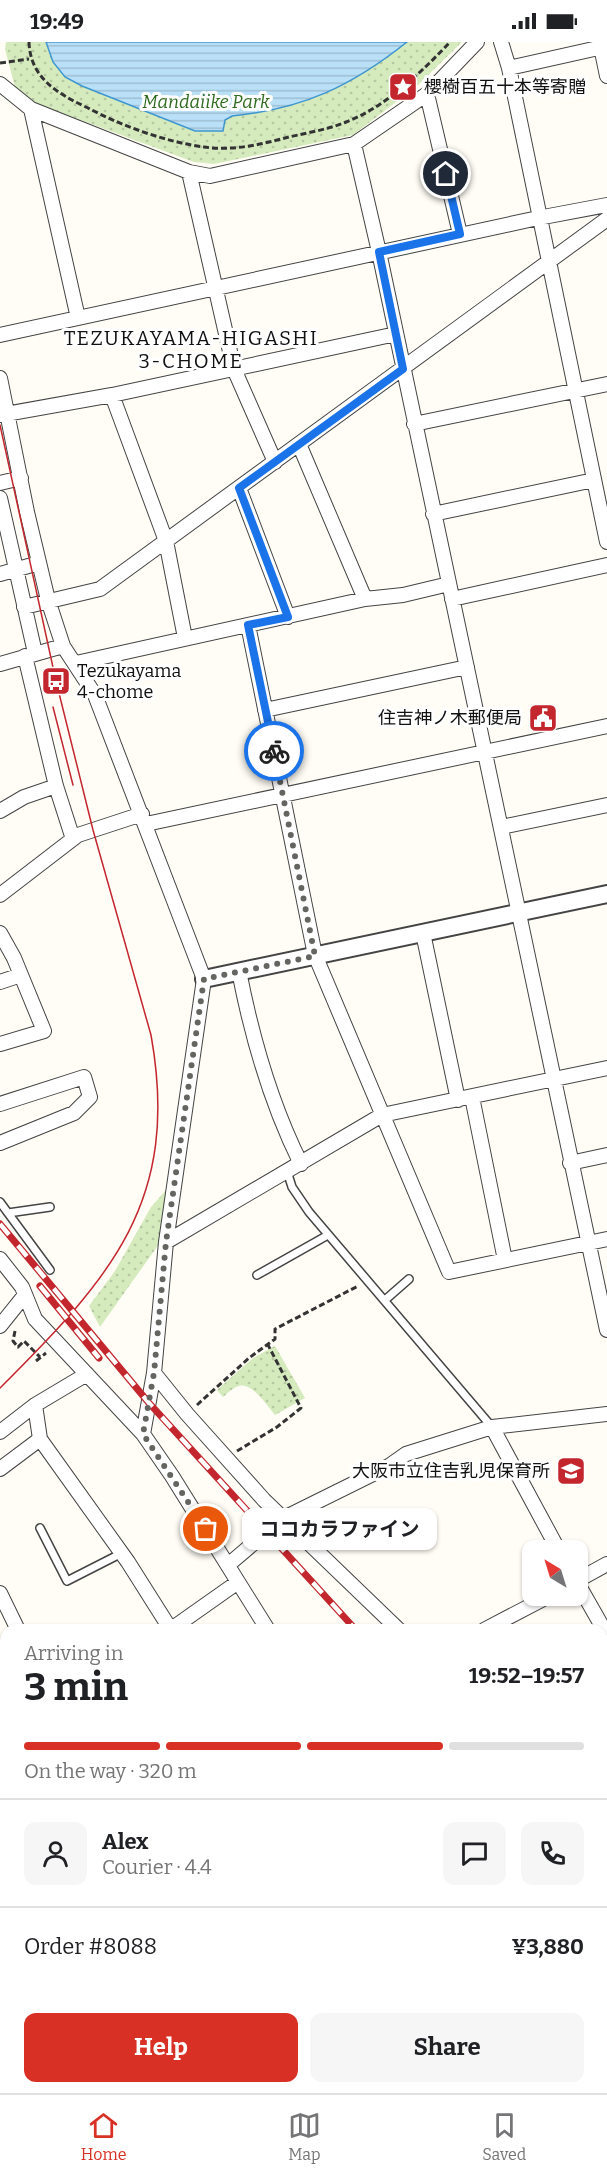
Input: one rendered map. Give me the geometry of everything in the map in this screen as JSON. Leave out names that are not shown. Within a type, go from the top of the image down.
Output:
[{"type":"street","points":[[0,84],[31,110],[189,172],[210,176],[354,144],[427,93],[477,42]]},
{"type":"street","points":[[501,42],[509,68],[538,218],[607,542]]},
{"type":"street","points":[[509,68],[603,45],[607,76]]},
{"type":"street","points":[[427,93],[460,234]]},
{"type":"street","points":[[31,110],[78,318]]},
{"type":"street","points":[[354,144],[379,252],[501,827],[552,1080],[607,1330]]},
{"type":"street","points":[[189,172],[234,369],[275,462]]},
{"type":"street","points":[[0,335],[460,234],[607,205]]},
{"type":"street","points":[[24,607],[100,589],[607,219]]},
{"type":"street","points":[[4,414],[111,395],[396,334]]},
{"type":"street","points":[[414,424],[607,384]]},
{"type":"street","points":[[1,385],[4,414],[21,478],[39,563],[63,646],[76,663],[94,695],[144,819],[204,979],[166,1242],[154,1373],[143,1434]]},
{"type":"street","points":[[111,395],[166,541],[185,638]]},
{"type":"street","points":[[299,444],[365,599]]},
{"type":"street","points":[[0,483],[21,478]]},
{"type":"street","points":[[434,514],[594,480]]},
{"type":"street","points":[[239,488],[288,617]]},
{"type":"street","points":[[0,498],[24,607],[30,655],[56,786],[73,839]]},
{"type":"street","points":[[0,574],[39,563]]},
{"type":"street","points":[[452,599],[607,565]]},
{"type":"street","points":[[76,663],[365,599],[403,595],[448,584]]},
{"type":"street","points":[[248,625],[315,956],[449,1272],[607,1239]]},
{"type":"street","points":[[0,664],[63,646]]},
{"type":"street","points":[[265,710],[467,668]]},
{"type":"street","points":[[0,895],[73,839],[144,819],[283,795],[607,726]]},
{"type":"street","points":[[0,811],[24,797],[56,786]]},
{"type":"street","points":[[501,827],[607,805]]},
{"type":"street","points":[[204,979],[607,894]]},
{"type":"street","points":[[0,933],[21,975],[44,1031],[0,1044]]},
{"type":"street","points":[[423,933],[505,1260]]},
{"type":"street","points":[[238,971],[254,1046],[286,1134],[301,1164]]},
{"type":"street","points":[[0,982],[21,975]]},
{"type":"street","points":[[166,1242],[382,1115],[607,1068]]},
{"type":"street","points":[[0,1104],[84,1077],[90,1097],[74,1113],[0,1143]]},
{"type":"street","points":[[570,1163],[607,1155]]},
{"type":"street","points":[[1,1262],[22,1287],[35,1319],[143,1434],[264,1624]]},
{"type":"street","points":[[0,1326],[24,1296]]},
{"type":"street","points":[[154,1373],[187,1414],[282,1519],[393,1624]]},
{"type":"street","points":[[0,1432],[35,1405],[87,1374]]},
{"type":"street","points":[[35,1405],[40,1439],[122,1553],[166,1624]]},
{"type":"street","points":[[228,1565],[282,1519],[389,1466],[406,1454],[492,1427],[607,1414]]},
{"type":"street","points":[[492,1427],[553,1540]]},
{"type":"street","points":[[0,1469],[40,1439]]},
{"type":"street","points":[[588,1576],[607,1564]]},
{"type":"street","points":[[178,1624],[238,1582]]},
{"type":"street","points":[[0,1593],[15,1624]]},
{"type":"street","points":[[588,1600],[601,1624]]},
{"type":"street","points":[[495,1624],[530,1606]]},
{"type":"lane","points":[[287,1172],[292,1187],[328,1235],[492,1427]]},
{"type":"lane","points":[[0,1202],[50,1270]]},
{"type":"lane","points":[[8,1213],[50,1207]]},
{"type":"lane","points":[[257,1275],[328,1235]]},
{"type":"lane","points":[[385,1300],[409,1279]]},
{"type":"lane","points":[[40,1528],[67,1581],[122,1553]]},
{"type":"path","points":[[29,42],[29,58],[40,76],[65,97],[106,118],[203,147],[261,144],[348,122],[422,72],[450,42]]},
{"type":"path","points":[[0,63],[29,58]]},
{"type":"path","points":[[187,1414],[275,1339],[275,1329],[367,1281]]},
{"type":"path","points":[[13,1341],[18,1347],[24,1341],[40,1357]]},
{"type":"path","points":[[226,1458],[277,1427],[301,1407],[268,1345]]},
{"type":"path","points":[[36,1361],[45,1352]]},
{"type":"green space","name":"Mandaiike Park","points":[[6,42],[462,42],[417,86],[353,135],[214,164],[194,162],[32,102],[16,91],[5,49]]},
{"type":"green space","points":[[167,1189],[159,1244],[100,1327],[89,1306],[115,1271],[151,1207]]},
{"type":"green space","points":[[275,1346],[305,1398],[275,1415],[254,1391],[244,1386],[235,1388],[223,1397],[217,1390],[253,1358]]},
{"type":"water","points":[[46,42],[407,42],[387,58],[326,93],[282,108],[232,116],[225,120],[223,131],[195,131],[65,77],[53,62]]},
{"type":"tram line","points":[[0,425],[56,681],[93,830],[151,1035],[158,1094],[156,1145],[145,1191],[128,1233],[104,1272],[74,1310],[0,1388]]},
{"type":"tram line","points":[[53,707],[73,785]]},
{"type":"railway","points":[[0,1224],[149,1403],[351,1624]]},
{"type":"railway","points":[[40,1286],[99,1358]]},
{"type":"way so far","points":[[206,1529],[143,1434],[154,1373],[166,1242],[204,979],[315,956],[274,751]]},
{"type":"place","name":"櫻樹百五十本等寄贈","points":[[403,87]]},
{"type":"place","name":"Tezukayama 4-chome","points":[[56,681]]},
{"type":"place","name":"住吉神ノ木郵便局","points":[[543,718]]},
{"type":"place","name":"大阪市立住吉乳児保育所","points":[[571,1471]]},
{"type":"place","name":"ココカラファイン","points":[[206,1529]]},
{"type":"district","name":"TEZUKAYAMA-HIGASHI 3-CHOME","points":[[191,350]]},
{"type":"route","points":[[274,751],[248,625],[288,617],[239,488],[403,369],[379,252],[460,234],[446,174]]}]
